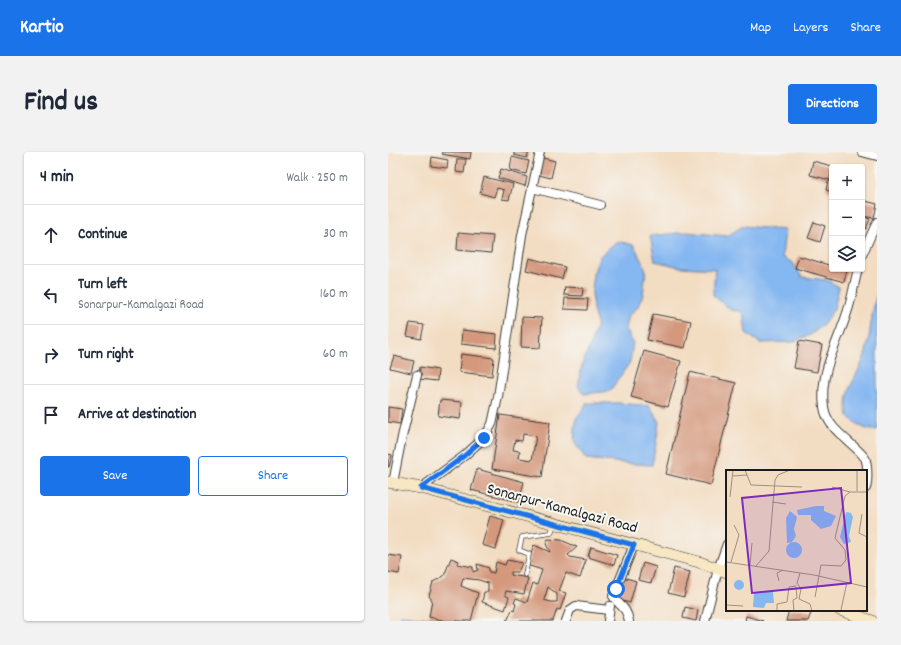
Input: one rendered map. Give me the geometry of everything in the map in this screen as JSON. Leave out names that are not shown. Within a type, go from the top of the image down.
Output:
[{"type":"main road","name":"Sonarpur-Kamalgazi Road","points":[[390,483],[421,488],[723,570]]},
{"type":"main road","points":[[842,611],[855,618],[872,621]]},
{"type":"street","points":[[421,488],[464,456],[484,438],[492,424],[498,397],[522,235],[540,152]]},
{"type":"street","points":[[862,152],[877,156]]},
{"type":"street","points":[[532,188],[600,205]]},
{"type":"street","points":[[865,248],[877,222]]},
{"type":"street","points":[[857,272],[847,313],[826,368],[823,394],[824,409],[831,424],[866,460],[867,470]]},
{"type":"street","points":[[390,483],[417,374]]},
{"type":"street","points":[[867,470],[867,484]]},
{"type":"street","points":[[608,621],[613,596],[634,545]]},
{"type":"street","points":[[705,621],[723,570],[726,550]]},
{"type":"street","points":[[613,596],[627,613],[628,621]]},
{"type":"street","points":[[566,621],[570,610],[576,606],[609,610]]},
{"type":"lane","points":[[525,575],[529,554],[519,550],[522,537],[551,533],[554,524]]},
{"type":"water","points":[[743,226],[785,230],[782,257],[793,263],[802,277],[827,280],[839,287],[834,309],[823,325],[810,335],[793,342],[760,343],[746,333],[743,312],[731,310],[713,295],[715,269],[680,267],[655,261],[650,236],[687,232],[727,236]]},
{"type":"water","points":[[617,241],[634,245],[646,270],[643,295],[637,308],[629,315],[626,329],[633,343],[630,362],[610,391],[584,394],[578,386],[582,365],[597,324],[593,310],[593,274],[600,256]]},
{"type":"water","points":[[877,294],[877,430],[872,430],[861,426],[848,417],[847,407],[849,390],[866,352],[873,308]]},
{"type":"water","points":[[587,403],[619,403],[650,406],[659,422],[652,465],[586,459],[574,442],[576,419]]},
{"type":"water","points":[[401,615],[456,621],[399,621]]},
{"type":"building","points":[[443,152],[471,152],[470,159],[442,154]]},
{"type":"building","points":[[514,152],[529,152],[527,158],[514,155]]},
{"type":"building","points":[[432,157],[448,160],[447,168],[431,166]]},
{"type":"building","points":[[512,157],[529,161],[526,174],[510,170]]},
{"type":"building","points":[[543,158],[555,161],[551,178],[539,175]]},
{"type":"building","points":[[457,159],[466,159],[464,173],[456,172]]},
{"type":"building","points":[[813,161],[829,165],[829,180],[810,175]]},
{"type":"building","points":[[501,169],[527,177],[525,186],[498,178]]},
{"type":"building","points":[[484,177],[513,184],[509,200],[502,199],[504,190],[497,188],[494,197],[480,193]]},
{"type":"building","points":[[828,181],[829,181],[829,191],[826,190]]},
{"type":"building","points":[[865,201],[877,204],[874,218],[865,216]]},
{"type":"building","points":[[865,217],[870,219],[865,229]]},
{"type":"building","points":[[814,222],[825,226],[820,242],[808,238]]},
{"type":"building","points":[[458,233],[493,236],[491,253],[457,250]]},
{"type":"building","points":[[799,256],[829,265],[829,272],[846,272],[844,282],[795,268]]},
{"type":"building","points":[[529,258],[565,267],[562,279],[526,270]]},
{"type":"building","points":[[565,287],[583,288],[582,296],[564,295]]},
{"type":"building","points":[[565,298],[588,299],[587,310],[564,309]]},
{"type":"building","points":[[653,314],[691,321],[685,348],[647,340]]},
{"type":"building","points":[[522,317],[542,318],[540,348],[521,347]]},
{"type":"building","points":[[410,323],[424,325],[421,339],[407,336]]},
{"type":"building","points":[[462,330],[497,334],[496,348],[461,344]]},
{"type":"building","points":[[799,341],[822,345],[817,372],[794,368]]},
{"type":"building","points":[[644,351],[681,361],[668,407],[631,397]]},
{"type":"building","points":[[461,354],[494,358],[492,376],[459,372]]},
{"type":"building","points":[[394,356],[414,361],[411,373],[390,368]]},
{"type":"building","points":[[420,367],[438,370],[437,381],[419,379]]},
{"type":"building","points":[[690,372],[736,383],[711,485],[666,474]]},
{"type":"building","points":[[440,400],[462,402],[460,419],[438,416]]},
{"type":"building","points":[[388,407],[402,409],[400,424],[388,422]]},
{"type":"building","points":[[500,415],[550,422],[542,477],[492,469]],"holes":[[[523,434],[536,436],[532,460],[519,458],[520,451],[513,450],[515,440],[522,441]]]},
{"type":"building","points":[[388,454],[392,455],[389,467],[388,467]]},
{"type":"building","points":[[477,469],[524,482],[519,502],[471,490]]},
{"type":"building","points":[[490,516],[504,520],[496,549],[482,545]]},
{"type":"building","points":[[548,539],[561,540],[577,547],[568,555],[570,557],[586,560],[580,578],[566,573],[559,591],[566,593],[560,610],[557,609],[553,621],[506,621],[512,610],[514,611],[516,604],[514,603],[516,598],[527,602],[533,583],[537,585],[542,570],[527,565],[534,545],[550,552],[546,544]],"holes":[[[548,587],[557,594],[557,602],[544,600]]]},
{"type":"building","points":[[591,547],[617,555],[614,565],[588,557]]},
{"type":"building","points":[[388,555],[402,557],[399,574],[388,572]]},
{"type":"building","points":[[451,558],[459,561],[457,564],[473,567],[473,572],[478,570],[477,564],[489,568],[489,572],[494,573],[496,562],[505,565],[507,560],[522,563],[518,572],[511,572],[511,575],[528,578],[524,594],[506,591],[505,595],[509,597],[505,610],[482,602],[484,592],[488,592],[488,583],[463,578],[461,586],[478,593],[471,621],[446,621],[429,617],[432,600],[429,596],[433,582],[444,576]]},
{"type":"building","points":[[643,563],[656,567],[651,583],[638,580]]},
{"type":"building","points":[[674,568],[690,572],[684,597],[668,593]]},
{"type":"building","points":[[623,577],[636,581],[630,603],[616,599]]},
{"type":"building","points":[[685,607],[698,610],[696,621],[683,618]]},
{"type":"building","points":[[789,611],[805,611],[811,613],[808,621],[786,621]]},
{"type":"building","points":[[746,616],[763,621],[745,621]]},
{"type":"route","points":[[484,438],[464,456],[421,488],[634,545],[616,589]]}]
